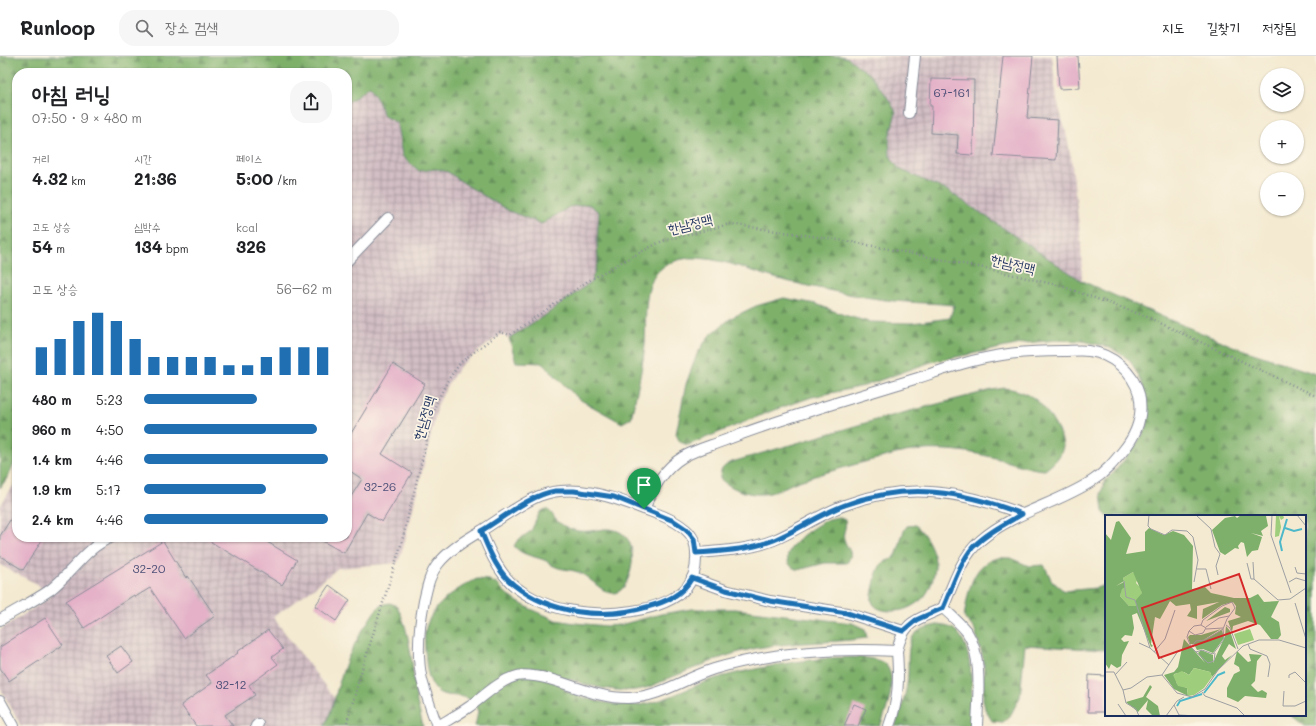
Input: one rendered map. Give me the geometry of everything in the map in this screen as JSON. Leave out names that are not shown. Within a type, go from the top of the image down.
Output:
[{"type":"lane","points":[[909,113],[914,56]]},
{"type":"lane","points":[[352,256],[388,218]]},
{"type":"lane","points":[[644,509],[654,488],[662,476],[682,457],[773,422],[949,368],[1001,355],[1042,351],[1089,351],[1103,355],[1125,369],[1132,379],[1139,394],[1140,420],[1131,441],[1112,464],[1094,480],[1079,489],[1022,514],[998,527],[973,547],[966,557],[943,608],[916,620],[903,631],[899,639],[897,651],[899,676],[898,693],[889,726]]},
{"type":"lane","points":[[481,531],[503,574],[513,585],[531,598],[568,610],[606,614],[623,612],[661,603],[676,596],[687,587],[692,578],[696,565],[694,539],[686,529],[674,521],[614,497],[574,491],[555,492],[540,496],[523,504],[456,546],[437,565],[431,576],[421,617],[419,643],[422,679],[437,726],[468,707],[494,688],[517,676],[529,675],[549,679],[590,692],[628,698],[644,696],[662,691],[712,670],[762,658],[788,654],[868,650],[897,651]]},
{"type":"lane","points":[[696,553],[734,550],[762,544],[793,532],[844,505],[873,496],[895,492],[917,491],[971,497],[1022,514]]},
{"type":"lane","points":[[0,620],[50,590],[69,574],[84,556],[103,542]]},
{"type":"lane","points":[[692,578],[726,590],[770,601],[847,613],[903,631]]},
{"type":"lane","points":[[943,608],[958,621],[968,634],[974,647],[977,661],[978,679],[977,726]]},
{"type":"lane","points":[[0,700],[14,726]]},
{"type":"path","name":"한남정맥","points":[[346,726],[401,545],[436,403],[448,380],[461,362],[500,332],[510,334],[588,282],[662,241],[730,224],[858,243],[1032,279],[1061,286],[1145,316],[1316,396]]},
{"type":"shaded area","points":[[839,56],[1052,56],[1057,100],[1071,157],[1081,242],[1082,281],[948,191],[899,169],[890,156],[889,138],[896,112],[848,58]]},
{"type":"shaded area","points":[[370,86],[384,116],[397,123],[402,156],[419,171],[437,169],[448,172],[509,211],[542,223],[569,207],[588,204],[600,212],[597,242],[598,261],[591,282],[547,314],[509,338],[501,334],[461,365],[449,382],[438,404],[398,563],[338,568],[315,587],[273,617],[334,698],[334,705],[324,726],[21,726],[0,687],[0,630],[51,597],[37,584],[0,565],[0,506],[12,488],[12,542],[352,542],[352,99]]},
{"type":"green space","points":[[0,56],[839,56],[848,58],[870,75],[886,95],[896,112],[889,138],[890,156],[899,169],[948,191],[1082,281],[1235,347],[1316,374],[1316,726],[1305,726],[1292,716],[1306,716],[1306,515],[1105,515],[1103,511],[1101,493],[1105,481],[1116,470],[1147,428],[1148,410],[1142,383],[1130,360],[1109,347],[1083,341],[1057,340],[1026,343],[931,362],[864,386],[812,397],[774,410],[688,445],[680,442],[676,434],[686,384],[697,354],[709,336],[731,318],[756,306],[784,298],[816,304],[844,315],[869,322],[912,323],[950,318],[954,305],[894,301],[854,295],[786,281],[721,261],[686,258],[674,261],[663,267],[655,275],[651,284],[646,303],[645,344],[638,386],[631,418],[622,423],[579,399],[544,363],[516,362],[509,338],[547,314],[591,282],[598,261],[597,242],[599,212],[588,204],[569,207],[542,224],[509,211],[448,172],[437,169],[419,171],[402,156],[397,123],[384,116],[370,86],[352,99],[352,68],[12,68],[12,468],[0,488]]},
{"type":"green space","points":[[1005,388],[1022,392],[1035,399],[1046,410],[1059,432],[1063,443],[1061,453],[1057,460],[1045,470],[953,450],[918,450],[896,454],[821,474],[766,494],[745,492],[730,486],[720,479],[723,468],[732,462],[879,419]]},
{"type":"green space","points":[[546,509],[558,522],[572,529],[578,531],[605,529],[614,530],[621,532],[626,537],[632,550],[632,565],[624,587],[619,592],[607,592],[582,574],[551,565],[520,551],[514,546],[517,541],[531,531],[540,512]]},
{"type":"green space","points":[[838,517],[845,520],[844,537],[845,543],[850,551],[850,556],[847,563],[825,563],[798,570],[794,569],[787,559],[793,545],[816,526],[829,519]]},
{"type":"green space","points":[[915,525],[923,533],[930,544],[934,556],[935,562],[933,579],[930,588],[923,598],[916,604],[907,608],[894,611],[880,609],[874,605],[872,601],[872,594],[878,571],[883,563],[895,557],[903,533],[907,526]]},
{"type":"green space","points":[[1000,558],[1010,558],[1029,566],[1044,565],[1052,581],[1064,591],[1096,588],[1105,585],[1105,650],[1025,645],[1020,697],[1010,716],[1003,722],[992,721],[985,709],[983,699],[984,662],[975,630],[964,617],[969,592],[975,575],[986,563]]},
{"type":"green space","points":[[477,579],[489,580],[498,585],[508,595],[531,609],[556,620],[575,623],[606,626],[620,625],[661,614],[692,609],[735,609],[852,623],[865,629],[867,638],[789,644],[734,653],[654,685],[640,689],[611,689],[561,679],[560,683],[565,689],[581,697],[612,704],[639,705],[666,698],[708,681],[745,671],[800,661],[854,657],[874,659],[886,665],[891,679],[891,687],[886,712],[880,726],[475,726],[478,712],[477,707],[472,701],[463,697],[445,695],[437,691],[432,684],[427,668],[425,632],[432,614],[444,600],[460,588]]},
{"type":"green space","points":[[390,603],[397,606],[402,616],[408,638],[417,700],[423,726],[324,726],[345,664],[354,645],[377,609],[382,605]]},
{"type":"green space","points":[[937,625],[955,630],[963,640],[967,650],[970,663],[972,690],[971,726],[895,726],[906,689],[911,640],[914,635],[924,628]]},
{"type":"building","points":[[1003,56],[1033,56],[1027,118],[1058,120],[1056,160],[993,156]]},
{"type":"building","points":[[1057,56],[1078,56],[1080,88],[1059,89]]},
{"type":"building","points":[[931,79],[974,80],[973,155],[957,154],[958,135],[931,133]]},
{"type":"building","points":[[393,364],[425,384],[382,454],[412,473],[382,522],[367,513],[352,539],[352,495],[362,479],[352,472],[352,432]]},
{"type":"building","points":[[12,517],[12,542],[41,542],[23,570],[0,556],[0,536]]},
{"type":"building","points":[[164,542],[186,578],[188,576],[215,616],[184,638],[150,588],[135,597],[134,595],[84,628],[66,601]]},
{"type":"building","points":[[211,542],[267,542],[297,560],[282,585]]},
{"type":"building","points":[[324,542],[350,542],[344,553]]},
{"type":"building","points":[[329,585],[350,600],[336,621],[315,606]]},
{"type":"building","points":[[45,618],[63,645],[9,681],[0,668],[0,647]]},
{"type":"building","points":[[268,630],[283,649],[272,657],[278,664],[249,685],[255,695],[225,715],[233,726],[196,726],[181,705],[212,683],[206,675]]},
{"type":"building","points":[[121,646],[133,662],[118,673],[106,656]]},
{"type":"building","points":[[1089,675],[1105,676],[1105,712],[1088,712]]},
{"type":"building","points":[[854,704],[866,709],[858,726],[844,726]]},
{"type":"route","points":[[574,491],[614,497],[644,509],[674,521],[686,529],[694,539],[696,553],[734,550],[773,541],[844,505],[873,496],[895,492],[917,491],[971,497],[1022,514],[998,527],[973,547],[966,557],[943,608],[916,620],[903,631],[864,617],[770,601],[726,590],[692,578],[687,587],[676,596],[661,603],[642,608],[606,614],[568,610],[531,598],[513,585],[503,574],[481,531],[523,504],[540,496],[555,492],[574,491]]}]
